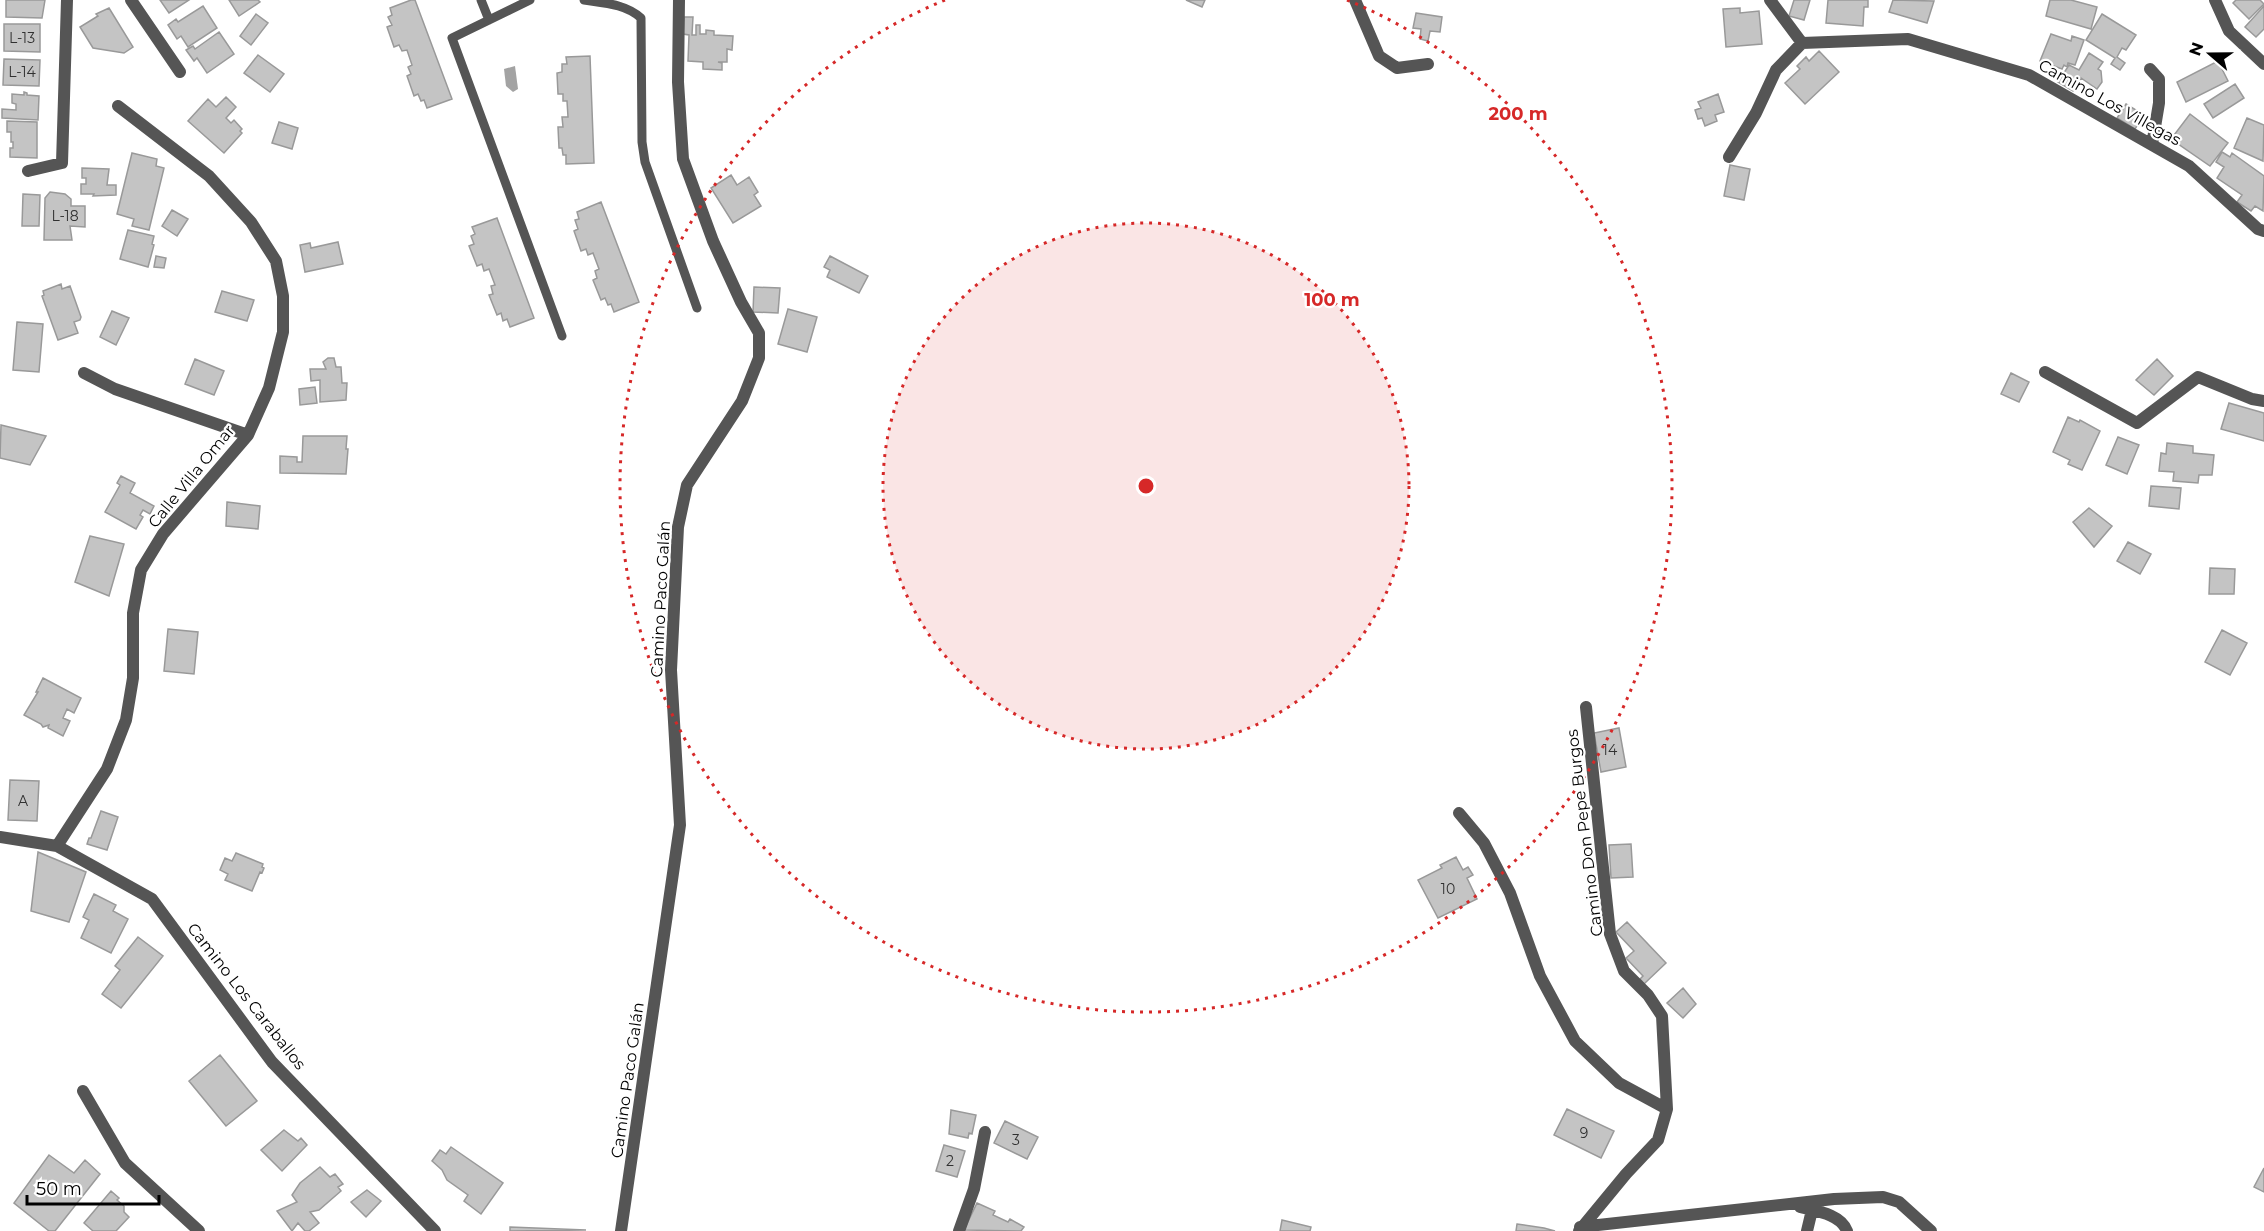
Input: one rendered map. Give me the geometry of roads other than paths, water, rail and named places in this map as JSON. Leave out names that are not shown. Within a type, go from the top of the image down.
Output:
[{"type":"street","points":[[28,171],[62,163],[67,0]]},
{"type":"street","points":[[131,0],[180,72]]},
{"type":"street","name":"Camino Paco Galán","points":[[621,1231],[680,825],[671,670],[678,527],[687,485],[742,401],[759,358],[759,333],[741,302],[713,241],[683,159],[678,82],[679,0]]},
{"type":"street","points":[[1355,0],[1379,56],[1397,68],[1428,64]]},
{"type":"street","points":[[1729,157],[1756,113],[1776,70],[1802,43],[1770,0]]},
{"type":"street","points":[[2215,0],[2229,31],[2263,61]]},
{"type":"street","name":"Camino Los Villegas","points":[[1802,43],[1908,39],[2029,75],[2189,166],[2258,229],[2264,231]]},
{"type":"street","points":[[2150,69],[2159,80],[2159,103],[2152,145]]},
{"type":"street","name":"Calle Villa Omar","points":[[57,846],[107,769],[126,720],[133,678],[133,613],[141,570],[163,534],[248,435],[269,388],[282,332],[283,296],[276,261],[251,222],[209,176],[118,106]]},
{"type":"street","points":[[2045,372],[2137,423],[2198,377],[2252,399],[2264,401]]},
{"type":"street","points":[[84,373],[115,389],[248,435]]},
{"type":"street","name":"Camino Don Pepe Burgos","points":[[1580,1229],[1658,1140],[1667,1109],[1662,1016],[1648,995],[1624,971],[1610,934],[1586,707]]},
{"type":"street","points":[[1459,813],[1484,843],[1510,893],[1540,976],[1575,1041],[1619,1083],[1667,1109]]},
{"type":"street","name":"Camino Los Caraballos","points":[[0,837],[57,846],[152,899],[272,1062],[435,1231]]},
{"type":"street","points":[[83,1091],[125,1163],[199,1231]]},
{"type":"street","points":[[959,1231],[968,1211],[985,1132]]},
{"type":"street","points":[[1580,1229],[1834,1199],[1883,1197],[1899,1202],[1931,1231]]},
{"type":"street","points":[[1794,1205],[1837,1218],[1845,1223],[1847,1231]]},
{"type":"street","points":[[1807,1231],[1812,1210]]},
{"type":"lane","points":[[481,0],[489,20]]},
{"type":"lane","points":[[530,0],[452,38],[562,336]]},
{"type":"lane","points":[[584,0],[632,10],[641,18],[642,142],[645,162],[697,308]]}]
